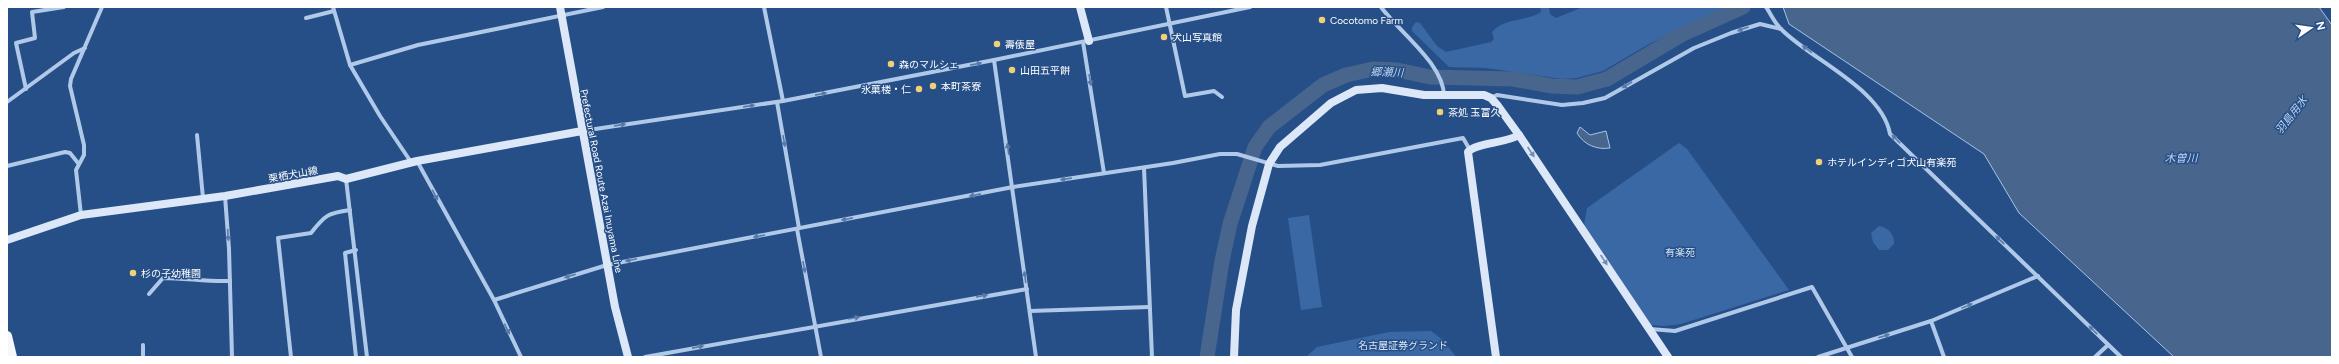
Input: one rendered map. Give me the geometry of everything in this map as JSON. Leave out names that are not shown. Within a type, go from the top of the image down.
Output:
[{"type":"main road","points":[[7,336],[12,357]]},
{"type":"street","points":[[26,89],[16,43],[35,38],[32,12],[64,7]]},
{"type":"street","points":[[81,215],[76,170],[78,163],[84,155],[84,144],[70,86],[102,7]]},
{"type":"street","points":[[350,65],[418,45],[561,11],[603,7]]},
{"type":"street","points":[[764,7],[783,101]]},
{"type":"street","points":[[1080,7],[1104,173]]},
{"type":"street","points":[[1166,7],[1185,96],[1214,91],[1222,97]]},
{"type":"street","points":[[582,131],[783,101],[1086,42],[1250,7]]},
{"type":"street","points":[[1381,7],[1392,23],[1417,47],[1432,65],[1442,82],[1444,96]]},
{"type":"street","points":[[1766,7],[1781,30]]},
{"type":"street","points":[[306,18],[334,9],[350,65],[414,161],[494,300],[521,357]]},
{"type":"street","name":"Prefectural Road Route Azai Inuyama Line","points":[[561,11],[582,131],[608,265],[628,357]]},
{"type":"street","points":[[1491,98],[1497,95],[1562,105],[1591,102],[1605,98],[1694,48],[1737,31],[1760,24],[1781,30],[1838,71],[1881,109],[1890,134],[2121,357]]},
{"type":"street","points":[[7,102],[74,53],[85,48]]},
{"type":"street","points":[[994,60],[1036,357]]},
{"type":"street","points":[[1234,357],[1236,310],[1265,163],[1295,132],[1348,92],[1364,88],[1382,88],[1424,95],[1484,95],[1491,98],[1520,135],[1668,357]]},
{"type":"street","points":[[777,102],[821,357]]},
{"type":"street","name":"栗栖犬山線","points":[[7,240],[81,215],[225,196],[338,176],[346,179],[414,161],[582,131]]},
{"type":"street","points":[[197,135],[203,198]]},
{"type":"street","points":[[1470,150],[1512,140],[1520,135]]},
{"type":"street","points":[[494,300],[608,265],[1013,187],[1144,168],[1206,156],[1237,154],[1265,163],[1320,165],[1463,138],[1470,150],[1468,156],[1496,357]]},
{"type":"street","points":[[7,166],[65,152],[70,153],[78,163]]},
{"type":"street","points":[[1144,168],[1152,357]]},
{"type":"street","points":[[346,179],[356,250],[367,357]]},
{"type":"street","points":[[225,196],[230,281],[232,357]]},
{"type":"street","points":[[291,357],[278,238],[311,233],[324,216],[333,212],[350,210]]},
{"type":"street","points":[[356,250],[345,253],[356,357]]},
{"type":"street","points":[[1818,357],[1931,321],[2038,276]]},
{"type":"street","points":[[150,294],[163,278],[188,278],[202,282],[230,281]]},
{"type":"street","points":[[1650,329],[1676,331],[1812,288],[1852,357]]},
{"type":"street","points":[[645,357],[815,325],[1027,289]]},
{"type":"street","points":[[1030,311],[1149,307]]},
{"type":"street","points":[[1931,321],[1944,357]]},
{"type":"street","points":[[142,357],[143,344]]},
{"type":"street","points":[[2095,357],[2108,345]]},
{"type":"green space","points":[[1540,7],[1549,7],[1550,14],[1556,18],[1583,7],[1726,7],[1649,44],[1603,71],[1577,78],[1562,79],[1486,68],[1449,67],[1412,31],[1412,27],[1416,22],[1420,23],[1437,46],[1446,52],[1491,42],[1494,39],[1492,32],[1497,27],[1535,15],[1541,12]]},
{"type":"green space","name":"有楽苑","points":[[1679,143],[1687,149],[1789,290],[1681,324],[1664,326],[1651,325],[1584,225],[1587,208]]},
{"type":"green space","points":[[1309,215],[1322,307],[1301,310],[1288,218]]},
{"type":"green space","points":[[1879,226],[1888,230],[1892,235],[1894,244],[1888,250],[1879,250],[1873,242],[1871,233]]},
{"type":"green space","name":"名古屋証券グランド","points":[[1431,331],[1443,340],[1456,357],[1306,357],[1317,347],[1389,332]]},
{"type":"water","name":"木曽川","points":[[1783,7],[2319,7],[2332,25],[2332,357],[2174,357],[2019,213],[1984,154],[1789,24]]},
{"type":"water","points":[[1580,127],[1590,135],[1606,131],[1610,148],[1600,148],[1587,144],[1577,133]]},
{"type":"waterway","name":"郷瀬川","points":[[1207,357],[1222,261],[1230,224],[1255,147],[1269,127],[1323,85],[1346,75],[1373,69],[1397,70],[1430,77],[1513,79],[1552,86],[1577,87],[1607,79],[1681,35],[1743,7]]},
{"type":"place","name":"Cocotomo Farm","points":[[1322,20]]},
{"type":"place","name":"犬山写真館","points":[[1164,37]]},
{"type":"place","name":"壽俵屋","points":[[997,44]]},
{"type":"place","name":"森のマルシェ","points":[[891,64]]},
{"type":"place","name":"山田五平餅","points":[[1012,70]]},
{"type":"place","name":"本町茶寮","points":[[933,86]]},
{"type":"place","name":"氷菓楼・仁","points":[[919,89]]},
{"type":"place","name":"茶処 玉富久","points":[[1440,112]]},
{"type":"place","name":"ホテルインディゴ犬山有楽苑","points":[[1819,162]]},
{"type":"place","name":"杉の子幼稚園","points":[[133,273]]},
{"type":"water label","name":"羽島用水","points":[[2291,115]]}]
